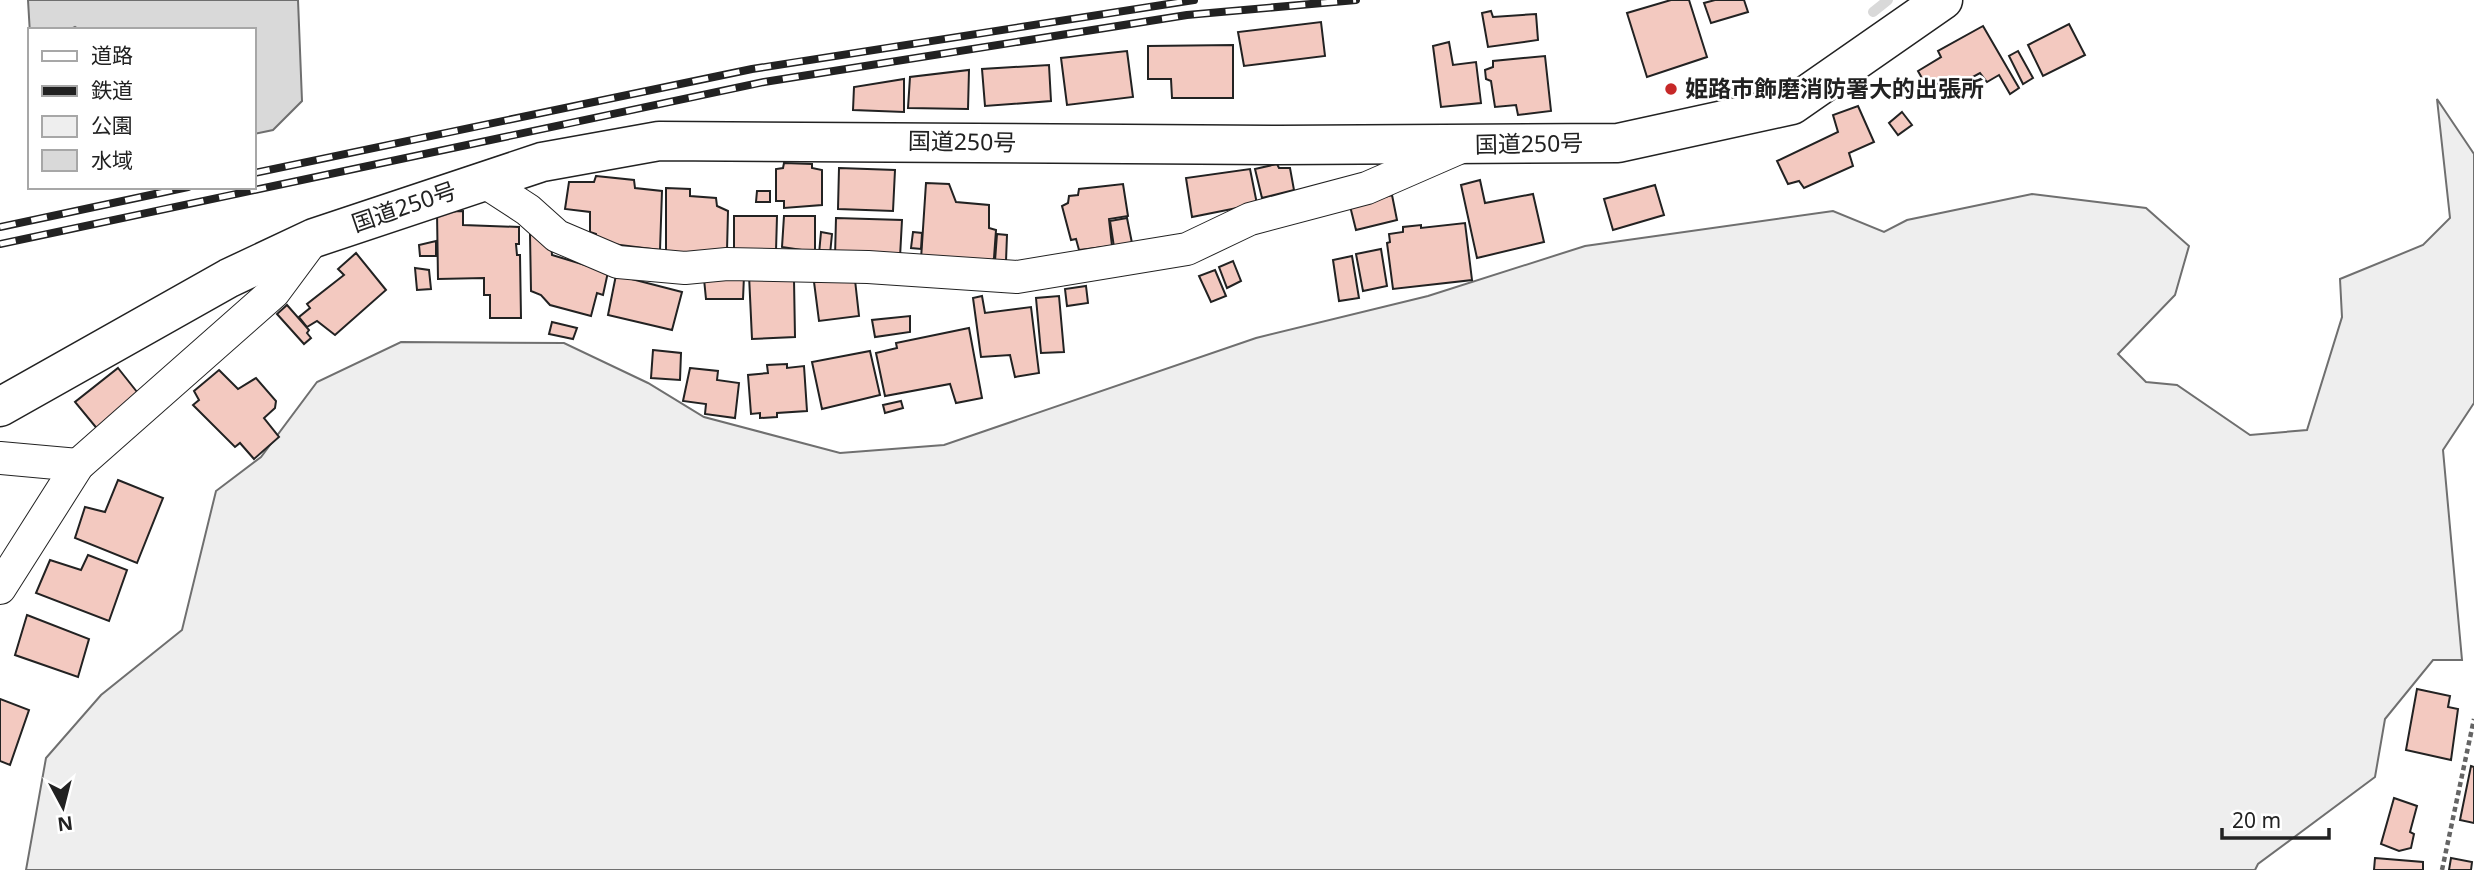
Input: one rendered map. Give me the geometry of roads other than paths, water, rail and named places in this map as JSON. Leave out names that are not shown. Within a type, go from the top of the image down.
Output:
[{"type":"highway","name":"国道250号","points":[[0,407],[229,278],[314,238],[542,162],[659,141],[1465,145],[1618,143],[1792,105],[1943,0]]},
{"type":"street","points":[[482,180],[528,210],[557,236],[618,262],[685,268],[727,264],[814,265],[1017,277],[1187,249],[1250,219],[1367,188],[1465,145]]},
{"type":"street","points":[[0,588],[78,466],[275,292],[314,238]]},
{"type":"street","points":[[0,458],[78,466]]},
{"type":"water","points":[[28,0],[298,0],[302,101],[273,130],[256,134],[256,28],[30,28]]},
{"type":"waterway","points":[[1873,12],[1888,0]]},
{"type":"railway","points":[[256,173],[752,69],[1194,0]]},
{"type":"railway","points":[[0,244],[764,82],[1187,15],[1356,0]]},
{"type":"railway","points":[[0,227],[179,189]]},
{"type":"place","name":"姫路市飾磨消防署大的出張所","points":[[1671,89]]}]
